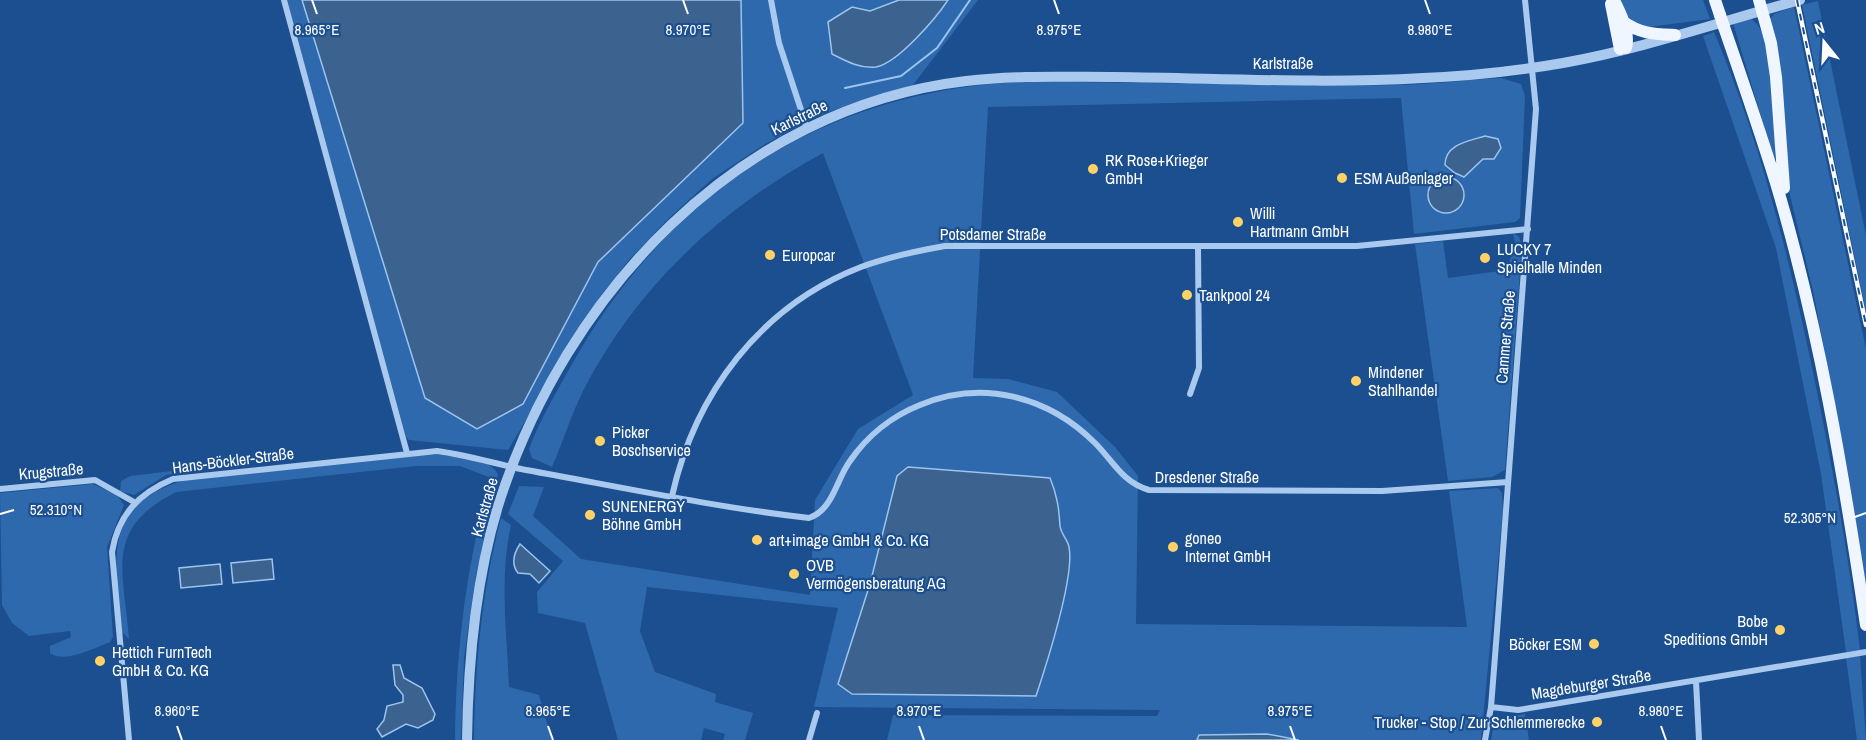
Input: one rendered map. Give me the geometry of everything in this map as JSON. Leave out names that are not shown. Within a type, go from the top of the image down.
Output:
[{"type":"main road","points":[[1612,0],[1624,22],[1628,40],[1623,48]]},
{"type":"main road","points":[[1612,0],[1623,48]]},
{"type":"main road","points":[[1715,0],[1776,183],[1790,234],[1842,465],[1866,626]]},
{"type":"main road","points":[[1760,5],[1776,77],[1781,173],[1790,220],[1790,234]]},
{"type":"main road","points":[[1624,22],[1635,30],[1675,35]]},
{"type":"street","points":[[284,0],[406,453]]},
{"type":"street","points":[[771,0],[779,43],[807,128]]},
{"type":"street","name":"Cammer Straße","points":[[1485,740],[1491,707],[1536,109],[1524,0]]},
{"type":"street","points":[[1532,68],[1567,63],[1675,35],[1760,5],[1800,0]]},
{"type":"street","name":"Karlstraße","points":[[467,740],[469,669],[481,575],[497,510],[512,467],[563,363],[610,292],[670,224],[732,171],[807,128],[846,111],[909,92],[991,79],[1421,78],[1532,68]]},
{"type":"street","name":"Potsdamer Straße","points":[[672,496],[689,437],[728,369],[778,318],[818,288],[884,259],[945,246],[1357,246],[1528,229]]},
{"type":"street","points":[[1190,394],[1199,368],[1198,247]]},
{"type":"street","name":"Dresdener Straße","points":[[672,496],[796,516],[816,516],[824,511],[849,462],[876,432],[910,409],[928,401],[972,392],[1017,397],[1036,402],[1055,412],[1086,435],[1131,483],[1149,490],[1382,491],[1508,482]]},
{"type":"street","name":"Hans-Böckler-Straße","points":[[129,740],[112,552],[115,536],[134,502],[157,486],[173,479],[406,453],[437,451],[465,454],[512,467]]},
{"type":"street","points":[[512,467],[672,496]]},
{"type":"street","name":"Krugstraße","points":[[0,489],[95,480],[134,502]]},
{"type":"street","name":"Magdeburger Straße","points":[[1491,707],[1518,710],[1866,652]]},
{"type":"street","points":[[1696,681],[1699,740]]},
{"type":"street","points":[[809,740],[817,713]]},
{"type":"shaded area","points":[[287,0],[302,0],[523,404],[598,262],[743,123],[741,0],[899,0],[870,11],[852,7],[894,58],[938,15],[948,0],[978,0],[913,85],[864,99],[816,117],[765,144],[712,179],[668,219],[628,261],[599,298],[508,450],[409,440],[406,437]]},
{"type":"shaded area","points":[[302,0],[741,0],[743,123],[598,262],[523,404],[477,429],[425,398]]},
{"type":"shaded area","points":[[899,0],[948,0],[916,39],[885,64],[864,67],[832,54],[828,22],[852,7],[870,11]]},
{"type":"shaded area","points":[[1621,0],[1703,0],[1710,19],[1641,28],[1625,14]]},
{"type":"shaded area","points":[[1818,1],[1866,236],[1866,312],[1802,5]]},
{"type":"shaded area","points":[[1794,7],[1866,349],[1866,587],[1849,478],[1813,291],[1789,191],[1768,22],[1774,14]]},
{"type":"shaded area","points":[[1751,19],[1759,28],[1766,43],[1770,63],[1773,85],[1775,163],[1733,23]]},
{"type":"shaded area","points":[[1714,32],[1746,115],[1772,199],[1794,286],[1833,476],[1851,580],[1860,650],[1846,652],[1821,474],[1776,248],[1703,36]]},
{"type":"shaded area","points":[[1501,78],[1521,84],[1525,96],[1520,218],[1515,222],[1414,234],[1401,98],[988,107],[973,378],[1008,379],[1057,392],[1115,447],[1138,476],[1136,624],[1467,627],[1449,491],[1498,488],[1502,493],[1503,510],[1481,740],[1299,740],[1267,734],[1200,735],[1197,740],[887,740],[893,715],[1157,716],[1160,710],[814,707],[838,608],[647,587],[640,631],[655,672],[716,694],[715,702],[753,713],[745,740],[723,740],[725,734],[704,728],[701,740],[618,740],[585,623],[538,613],[537,592],[563,561],[508,514],[519,486],[544,487],[533,516],[581,559],[810,595],[815,500],[858,429],[913,395],[823,153],[750,199],[717,225],[656,284],[604,353],[583,391],[552,467],[532,458],[529,449],[542,420],[567,373],[602,316],[641,264],[685,218],[734,178],[787,145],[845,118],[907,99],[973,86],[1034,82],[1399,85]]},
{"type":"shaded area","points":[[1485,136],[1498,139],[1501,148],[1494,159],[1483,159],[1464,177],[1445,165],[1446,158],[1453,148]]},
{"type":"shaded area","points":[[1446,177],[1459,182],[1464,195],[1459,208],[1446,213],[1433,208],[1428,195],[1433,182]]},
{"type":"shaded area","points":[[1513,233],[1519,237],[1522,245],[1505,470],[1492,477],[1448,481],[1415,244],[1443,241],[1448,278],[1507,270],[1515,242]]},
{"type":"shaded area","points":[[418,455],[473,458],[491,467],[498,474],[476,575],[464,658],[461,740],[455,740],[460,640],[475,543],[491,478],[460,466],[416,466],[176,492],[153,506],[137,521],[128,537],[123,554],[122,572],[129,639],[122,632],[116,558],[119,537],[127,518],[140,502],[161,489],[189,479]]},
{"type":"shaded area","points":[[239,463],[166,475],[134,495],[120,491],[121,481],[130,476]]},
{"type":"shaded area","points":[[908,467],[1050,478],[1061,529],[1069,547],[1070,560],[1064,599],[1036,696],[852,694],[838,684],[870,584],[897,476]]},
{"type":"shaded area","points":[[93,484],[117,495],[124,505],[107,547],[113,637],[110,642],[80,654],[56,656],[50,653],[50,646],[71,637],[70,631],[29,636],[12,623],[2,605],[0,493]]},
{"type":"shaded area","points":[[501,518],[511,525],[505,565],[509,687],[539,695],[552,740],[474,740],[476,684],[484,600]]},
{"type":"shaded area","points":[[520,544],[550,571],[539,583],[530,574],[518,573],[516,570],[514,558]]},
{"type":"shaded area","points":[[272,559],[274,579],[233,583],[231,563]]},
{"type":"shaded area","points":[[220,564],[222,584],[181,588],[179,568]]},
{"type":"shaded area","points":[[1860,656],[1866,740],[1857,740],[1846,658]]},
{"type":"shaded area","points":[[393,665],[400,665],[404,678],[422,688],[435,714],[433,720],[418,728],[406,724],[382,737],[377,729],[384,720],[387,706],[403,702],[403,695],[395,685]]},
{"type":"shaded area","points":[[1525,714],[1529,740],[1491,740],[1495,719]]},
{"type":"shaded area","points":[[1267,734],[1299,740],[1197,740],[1199,735]]},
{"type":"waterway","points":[[845,88],[901,76],[937,48],[970,0]]},
{"type":"railway","points":[[1797,0],[1866,325]]},
{"type":"place","name":"RK Rose+Krieger GmbH","points":[[1093,169]]},
{"type":"place","name":"ESM Außenlager","points":[[1342,178]]},
{"type":"place","name":"Willi Hartmann GmbH","points":[[1238,222]]},
{"type":"place","name":"Europcar","points":[[770,255]]},
{"type":"place","name":"LUCKY 7 Spielhalle Minden","points":[[1485,258]]},
{"type":"place","name":"Tankpool 24","points":[[1187,295]]},
{"type":"place","name":"Mindener Stahlhandel","points":[[1356,381]]},
{"type":"place","name":"Picker Boschservice","points":[[600,441]]},
{"type":"place","name":"SUNENERGY Böhne GmbH","points":[[590,515]]},
{"type":"place","name":"art+image GmbH & Co. KG","points":[[757,540]]},
{"type":"place","name":"goneo Internet GmbH","points":[[1173,547]]},
{"type":"place","name":"OVB Vermögensberatung AG","points":[[794,574]]},
{"type":"place","name":"Bobe Speditions GmbH","points":[[1780,630]]},
{"type":"place","name":"Böcker ESM","points":[[1594,644]]},
{"type":"place","name":"Hettich FurnTech GmbH & Co. KG","points":[[100,661]]},
{"type":"place","name":"Trucker - Stop / Zur Schlemmerecke","points":[[1597,722]]}]
